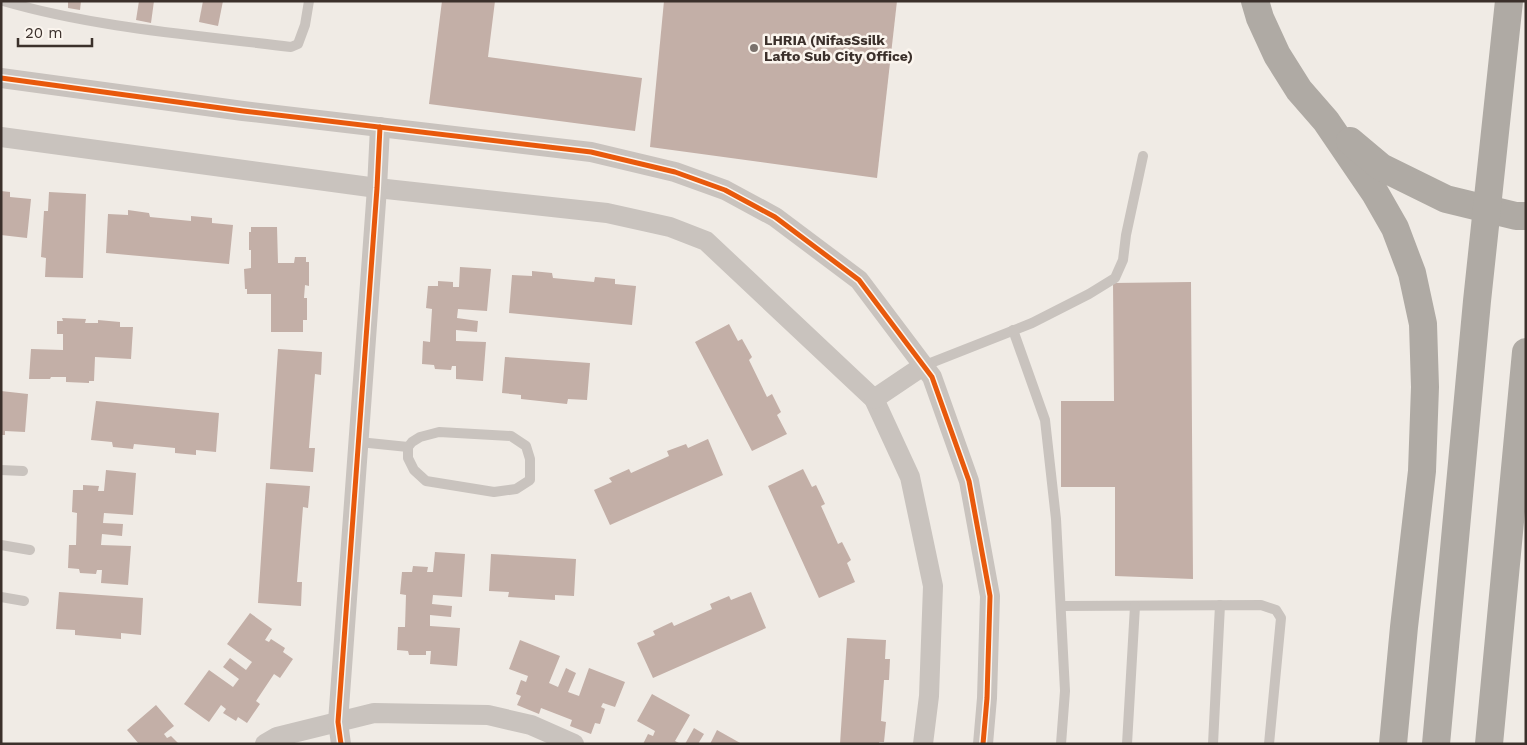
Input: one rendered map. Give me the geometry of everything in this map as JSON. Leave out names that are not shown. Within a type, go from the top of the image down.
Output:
[{"type":"highway","points":[[1255,1],[1260,18],[1277,55],[1299,90],[1326,121],[1375,193],[1395,228],[1412,273],[1423,324],[1425,387],[1422,472],[1393,744]]},
{"type":"highway","points":[[1436,744],[1477,301],[1509,1]]},
{"type":"highway","points":[[1326,121],[1381,167],[1446,199],[1516,216],[1526,216]]},
{"type":"highway","points":[[1488,744],[1526,352]]},
{"type":"street","points":[[1,78],[591,152],[675,172],[725,190],[774,217],[859,280],[932,377],[969,481],[990,596],[987,698],[983,744]]},
{"type":"street","points":[[341,744],[338,722],[380,127]]},
{"type":"street","points":[[1,138],[377,188],[607,213],[670,227],[706,241],[874,399],[910,477],[933,586],[929,696],[923,744]]},
{"type":"street","points":[[874,399],[923,366]]},
{"type":"street","points":[[265,744],[277,737],[374,713],[488,715],[531,726],[574,744]]},
{"type":"lane","points":[[3,1],[30,9],[125,26],[290,47],[298,44],[305,25],[309,1]]},
{"type":"lane","points":[[923,366],[1032,323],[1089,294],[1115,278],[1123,260],[1126,235],[1143,156]]},
{"type":"lane","points":[[1013,330],[1045,420],[1056,519],[1065,691],[1061,744]]},
{"type":"lane","points":[[439,432],[511,436],[526,446],[530,459],[530,480],[516,490],[494,492],[426,481],[414,470],[408,458],[408,447],[412,442],[420,438],[439,432]]},
{"type":"lane","points":[[359,442],[408,447]]},
{"type":"lane","points":[[1,470],[23,472]]},
{"type":"lane","points":[[1,545],[30,550]]},
{"type":"lane","points":[[1,597],[24,601]]},
{"type":"lane","points":[[1213,744],[1220,605]]},
{"type":"lane","points":[[1060,606],[1261,605],[1276,610],[1280,618],[1270,744]]},
{"type":"lane","points":[[1126,744],[1135,606]]},
{"type":"building","points":[[68,1],[81,1],[80,10],[68,8]]},
{"type":"building","points":[[139,1],[154,1],[151,23],[136,20]]},
{"type":"building","points":[[203,1],[223,1],[218,26],[199,22]]},
{"type":"building","points":[[442,1],[495,1],[488,57],[642,78],[635,131],[429,104]]},
{"type":"building","points":[[664,1],[897,1],[877,178],[650,147]]},
{"type":"building","points":[[1,191],[10,192],[10,197],[31,199],[27,238],[1,235]]},
{"type":"building","points":[[49,192],[86,194],[83,278],[45,277],[46,258],[41,257],[44,211],[48,211]]},
{"type":"building","points":[[128,210],[149,213],[150,217],[191,221],[191,216],[212,218],[212,223],[233,225],[229,264],[106,253],[108,214],[128,215]]},
{"type":"building","points":[[251,227],[277,227],[278,263],[294,263],[295,257],[306,257],[306,262],[309,262],[309,286],[305,285],[304,298],[307,298],[307,320],[303,320],[303,332],[271,332],[271,294],[247,294],[244,269],[251,268],[249,232],[251,232]]},
{"type":"building","points":[[460,267],[491,269],[487,311],[458,309],[457,318],[478,321],[477,332],[456,330],[456,341],[486,342],[483,381],[456,379],[456,366],[452,366],[451,370],[435,369],[434,365],[422,364],[423,341],[430,342],[432,309],[426,308],[428,286],[438,286],[438,281],[453,282],[453,287],[459,287]]},
{"type":"building","points":[[532,271],[552,273],[553,278],[594,282],[595,277],[615,279],[615,284],[636,286],[632,325],[509,313],[512,275],[532,276]]},
{"type":"building","points":[[1191,282],[1193,579],[1115,576],[1115,487],[1061,487],[1061,401],[1114,401],[1113,283]]},
{"type":"building","points":[[62,318],[86,319],[85,323],[98,323],[98,320],[120,322],[120,327],[133,327],[131,359],[95,357],[94,381],[89,381],[89,383],[66,382],[66,377],[29,379],[31,349],[63,350],[63,334],[57,334],[57,321],[63,321]]},
{"type":"building","points":[[729,324],[738,341],[742,339],[752,357],[749,360],[767,397],[772,394],[781,412],[777,415],[787,434],[752,451],[695,342]]},
{"type":"building","points":[[278,349],[322,352],[321,375],[315,374],[309,448],[315,448],[313,472],[270,469]]},
{"type":"building","points":[[505,357],[590,363],[587,400],[568,399],[567,404],[521,399],[521,395],[502,393]]},
{"type":"building","points":[[1,391],[28,394],[25,432],[5,431],[5,435],[1,435]]},
{"type":"building","points":[[96,401],[219,413],[216,452],[196,450],[196,455],[175,453],[175,448],[134,444],[133,449],[113,447],[112,442],[91,440]]},
{"type":"building","points":[[708,439],[723,475],[610,525],[594,490],[612,482],[609,478],[629,469],[631,473],[669,456],[667,451],[686,444],[688,448]]},
{"type":"building","points":[[803,469],[812,487],[816,485],[825,504],[821,506],[838,544],[842,542],[851,560],[847,563],[855,582],[819,598],[768,486]]},
{"type":"building","points":[[106,470],[136,473],[133,515],[104,513],[103,523],[123,524],[122,536],[102,534],[101,545],[131,546],[128,585],[101,583],[102,570],[97,570],[96,574],[80,573],[79,569],[68,568],[69,545],[76,545],[77,513],[72,512],[73,490],[83,490],[83,485],[99,486],[98,491],[104,491]]},
{"type":"building","points":[[266,483],[310,486],[308,508],[303,507],[297,582],[302,582],[301,606],[258,603]]},
{"type":"building","points":[[435,552],[465,554],[462,597],[433,595],[432,604],[452,606],[451,617],[430,615],[430,626],[460,628],[457,666],[430,664],[431,651],[426,651],[426,655],[409,655],[408,651],[397,650],[398,627],[405,627],[406,595],[400,594],[402,572],[412,572],[413,566],[428,567],[427,572],[433,572]]},
{"type":"building","points":[[491,554],[576,559],[574,596],[555,595],[555,600],[508,597],[509,592],[489,591]]},
{"type":"building","points":[[59,592],[143,598],[141,635],[121,633],[121,639],[75,635],[75,630],[56,629]]},
{"type":"building","points":[[751,592],[766,628],[653,678],[637,643],[655,635],[653,631],[672,622],[674,626],[712,609],[710,604],[729,596],[731,600]]},
{"type":"building","points":[[250,613],[272,629],[265,640],[269,642],[271,639],[285,648],[283,652],[293,659],[280,678],[274,674],[256,701],[260,704],[247,723],[238,717],[236,721],[223,713],[226,709],[221,705],[209,722],[184,704],[209,670],[233,687],[239,679],[223,667],[230,658],[246,670],[252,662],[227,644]]},
{"type":"building","points":[[847,638],[886,640],[885,659],[890,659],[889,680],[884,680],[881,721],[886,722],[884,742],[879,742],[879,744],[840,744]]},
{"type":"building","points":[[520,640],[560,656],[549,683],[558,687],[566,668],[576,673],[568,692],[579,696],[589,668],[625,682],[615,707],[603,703],[601,707],[605,709],[600,724],[595,723],[591,734],[570,726],[572,720],[541,708],[539,714],[517,705],[521,696],[516,694],[521,680],[526,682],[528,676],[509,669]]},
{"type":"building","points":[[652,694],[690,715],[675,741],[681,744],[643,744],[648,734],[653,736],[655,731],[637,721]]},
{"type":"building","points":[[156,705],[174,726],[164,734],[167,738],[171,736],[179,744],[139,744],[127,730]]},
{"type":"building","points":[[694,728],[704,734],[698,744],[685,744]]},
{"type":"building","points":[[717,730],[742,744],[710,744]]},
{"type":"cycle path","points":[[1,78],[243,111],[591,152],[675,172],[725,190],[775,217],[859,280],[932,377],[969,481],[990,596],[987,698],[983,744]]},
{"type":"cycle path","points":[[341,744],[338,722],[380,127]]},
{"type":"place","name":"LHRIA (NifasSsilk Lafto Sub City Office)","points":[[754,48]]}]
